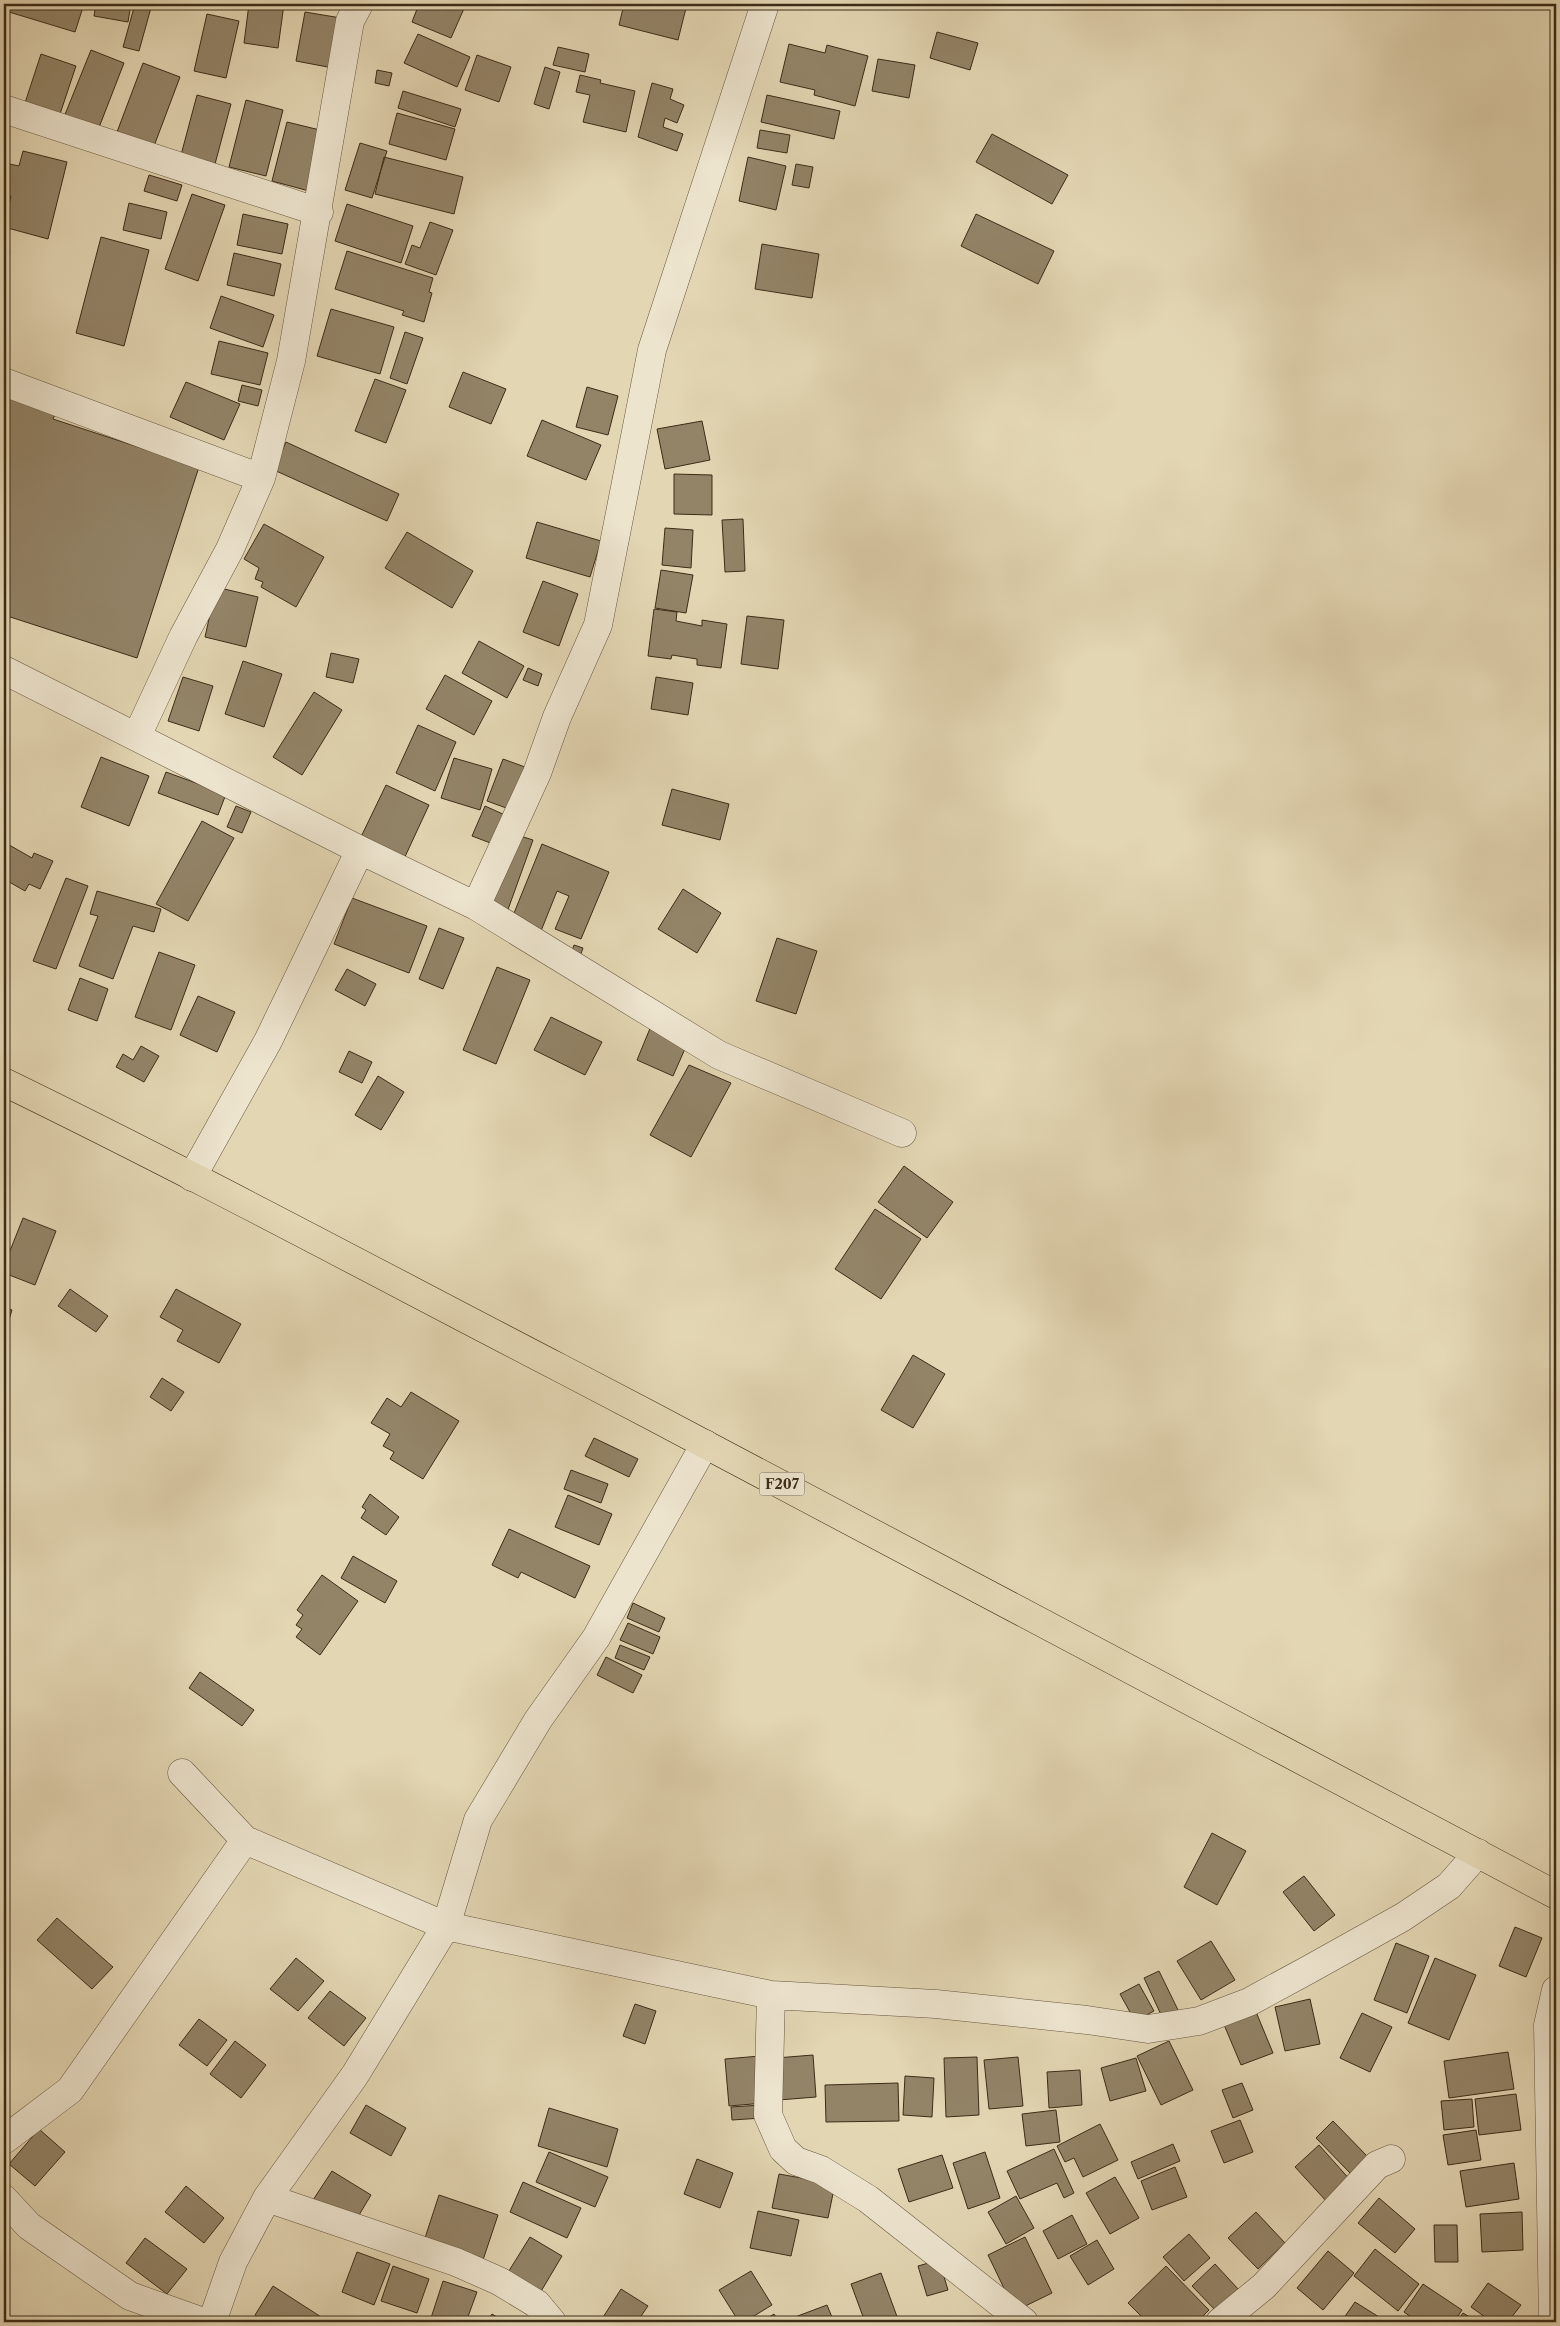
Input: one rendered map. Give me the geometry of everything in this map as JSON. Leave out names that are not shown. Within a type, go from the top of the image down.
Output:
[{"type":"main road","name":"F207","points":[[4,1082],[139,1148],[705,1444],[1556,1895]]},
{"type":"street","points":[[136,736],[183,637],[230,549],[261,478],[291,362],[319,212],[350,21],[359,4]]},
{"type":"street","points":[[476,906],[537,773],[557,717],[598,625],[652,350],[765,4]]},
{"type":"street","points":[[4,108],[319,212]]},
{"type":"street","points":[[4,382],[261,478]]},
{"type":"street","points":[[4,670],[360,850],[476,906],[719,1055],[902,1132]]},
{"type":"street","points":[[192,1176],[268,1041],[360,850]]},
{"type":"street","points":[[212,2322],[233,2262],[267,2198],[354,2075],[446,1926],[478,1820],[538,1720],[596,1638],[705,1444]]},
{"type":"street","points":[[182,1773],[245,1840],[446,1926],[771,1995],[936,2004],[1087,2020],[1148,2029],[1199,2021],[1248,2002],[1403,1917],[1449,1886],[1478,1853]]},
{"type":"street","points":[[4,2140],[70,2090],[245,1840]]},
{"type":"street","points":[[1553,2322],[1548,2025],[1556,1990]]},
{"type":"street","points":[[771,1995],[768,2115],[783,2149],[796,2161],[821,2170],[868,2199],[1024,2322]]},
{"type":"street","points":[[1220,2322],[1264,2286],[1376,2165],[1392,2159]]},
{"type":"street","points":[[267,2198],[456,2262],[490,2277],[537,2304],[552,2322]]},
{"type":"street","points":[[4,2199],[29,2226],[130,2296],[203,2322]]},
{"type":"building","points":[[11,4],[84,4],[75,32],[9,12]]},
{"type":"building","points":[[96,4],[131,4],[128,22],[94,16]]},
{"type":"building","points":[[135,4],[152,4],[139,51],[123,47]]},
{"type":"building","points":[[249,4],[284,4],[278,48],[244,43]]},
{"type":"building","points":[[419,4],[466,4],[451,38],[412,22]]},
{"type":"building","points":[[624,4],[687,4],[678,40],[619,25]]},
{"type":"building","points":[[305,12],[341,18],[333,68],[296,61]]},
{"type":"building","points":[[207,14],[239,21],[226,78],[194,71]]},
{"type":"building","points":[[4,32],[9,34],[4,50]]},
{"type":"building","points":[[937,32],[978,43],[970,70],[930,58]]},
{"type":"building","points":[[418,34],[470,57],[457,87],[404,63]]},
{"type":"building","points":[[789,44],[825,53],[827,45],[868,56],[855,106],[814,95],[815,90],[780,82]]},
{"type":"building","points":[[558,47],[589,54],[585,72],[553,65]]},
{"type":"building","points":[[91,50],[124,63],[98,130],[64,117]]},
{"type":"building","points":[[41,54],[76,66],[59,117],[24,106]]},
{"type":"building","points":[[477,55],[511,67],[499,102],[465,90]]},
{"type":"building","points":[[878,59],[915,65],[909,98],[872,91]]},
{"type":"building","points":[[143,63],[180,77],[154,146],[117,132]]},
{"type":"building","points":[[545,67],[560,72],[549,109],[534,104]]},
{"type":"building","points":[[377,70],[392,73],[389,86],[375,83]]},
{"type":"building","points":[[580,75],[601,80],[600,83],[635,91],[626,132],[583,122],[590,95],[576,92]]},
{"type":"building","points":[[652,83],[673,89],[670,99],[684,105],[677,123],[665,118],[663,127],[683,134],[677,151],[638,137]]},
{"type":"building","points":[[403,91],[461,109],[455,127],[398,108]]},
{"type":"building","points":[[197,95],[231,104],[215,164],[181,155]]},
{"type":"building","points":[[767,95],[840,111],[834,139],[761,122]]},
{"type":"building","points":[[246,100],[283,110],[266,176],[229,167]]},
{"type":"building","points":[[397,113],[455,129],[446,160],[389,144]]},
{"type":"building","points":[[287,122],[324,131],[309,191],[272,181]]},
{"type":"building","points":[[760,130],[790,135],[787,153],[757,148]]},
{"type":"building","points":[[992,134],[1068,175],[1052,204],[976,162]]},
{"type":"building","points":[[360,143],[387,151],[372,198],[345,190]]},
{"type":"building","points":[[23,151],[67,162],[48,239],[4,227],[11,196],[4,195],[5,163],[19,166]]},
{"type":"building","points":[[384,157],[463,177],[454,214],[375,194]]},
{"type":"building","points":[[748,157],[786,166],[776,210],[739,201]]},
{"type":"building","points":[[796,164],[813,167],[809,188],[792,185]]},
{"type":"building","points":[[149,175],[182,185],[177,201],[144,191]]},
{"type":"building","points":[[192,194],[225,205],[198,281],[165,269]]},
{"type":"building","points":[[129,203],[167,212],[161,239],[123,230]]},
{"type":"building","points":[[347,204],[413,226],[401,263],[335,241]]},
{"type":"building","points":[[243,214],[288,224],[282,254],[237,245]]},
{"type":"building","points":[[976,214],[1054,251],[1038,284],[961,246]]},
{"type":"building","points":[[430,222],[453,230],[436,275],[405,264],[412,245],[420,248]]},
{"type":"building","points":[[101,237],[149,250],[124,346],[76,333]]},
{"type":"building","points":[[762,244],[819,254],[812,298],[755,289]]},
{"type":"building","points":[[4,250],[10,252],[4,265]]},
{"type":"building","points":[[347,251],[433,278],[429,292],[432,293],[424,322],[402,315],[404,311],[335,289]]},
{"type":"building","points":[[234,253],[281,264],[274,296],[227,285]]},
{"type":"building","points":[[221,296],[274,315],[263,347],[210,328]]},
{"type":"building","points":[[331,309],[394,327],[380,374],[317,356]]},
{"type":"building","points":[[405,332],[423,338],[407,384],[390,378]]},
{"type":"building","points":[[219,341],[268,353],[260,385],[211,374]]},
{"type":"building","points":[[463,372],[506,389],[491,424],[449,407]]},
{"type":"building","points":[[375,379],[406,390],[386,443],[355,431]]},
{"type":"building","points":[[186,382],[240,404],[224,440],[170,417]]},
{"type":"building","points":[[242,385],[262,390],[258,406],[238,401]]},
{"type":"building","points":[[587,387],[618,396],[608,435],[576,427]]},
{"type":"building","points":[[4,394],[56,412],[53,419],[199,467],[137,658],[4,615]]},
{"type":"building","points":[[542,420],[601,445],[586,480],[527,456]]},
{"type":"building","points":[[702,421],[710,460],[665,469],[657,429]]},
{"type":"building","points":[[286,442],[399,494],[387,521],[274,470]]},
{"type":"building","points":[[674,474],[712,475],[712,515],[674,514]]},
{"type":"building","points":[[743,519],[745,571],[725,572],[722,520]]},
{"type":"building","points":[[537,522],[601,541],[590,577],[526,558]]},
{"type":"building","points":[[264,524],[324,557],[296,607],[261,587],[263,582],[255,579],[259,568],[244,559]]},
{"type":"building","points":[[665,528],[693,530],[691,568],[662,565]]},
{"type":"building","points":[[407,532],[473,571],[452,608],[385,568]]},
{"type":"building","points":[[661,570],[693,575],[686,613],[655,608]]},
{"type":"building","points":[[543,581],[578,594],[559,646],[523,632]]},
{"type":"building","points":[[216,587],[258,597],[246,647],[205,637]]},
{"type":"building","points":[[654,609],[677,612],[676,621],[702,626],[702,620],[727,624],[721,668],[697,665],[697,659],[672,655],[671,659],[648,656]]},
{"type":"building","points":[[747,616],[784,620],[778,669],[741,664]]},
{"type":"building","points":[[479,641],[524,666],[507,698],[462,673]]},
{"type":"building","points":[[331,653],[359,659],[353,683],[326,677]]},
{"type":"building","points":[[243,661],[282,674],[264,727],[225,714]]},
{"type":"building","points":[[528,668],[542,674],[538,686],[523,680]]},
{"type":"building","points":[[445,675],[492,701],[474,735],[426,709]]},
{"type":"building","points":[[183,677],[213,686],[199,731],[168,721]]},
{"type":"building","points":[[656,677],[693,683],[688,715],[651,709]]},
{"type":"building","points":[[314,692],[342,710],[302,775],[273,757]]},
{"type":"building","points":[[418,725],[456,742],[435,791],[396,773]]},
{"type":"building","points":[[101,757],[149,776],[129,826],[81,807]]},
{"type":"building","points":[[454,758],[492,769],[480,810],[441,798]]},
{"type":"building","points":[[503,759],[525,767],[509,809],[487,801]]},
{"type":"building","points":[[166,772],[226,794],[218,815],[158,793]]},
{"type":"building","points":[[386,785],[429,805],[403,861],[359,841]]},
{"type":"building","points":[[672,789],[729,804],[720,840],[662,825]]},
{"type":"building","points":[[236,806],[251,812],[242,833],[227,827]]},
{"type":"building","points":[[485,806],[505,815],[493,844],[472,836]]},
{"type":"building","points":[[202,821],[234,838],[188,921],[156,904]]},
{"type":"building","points":[[511,833],[533,840],[506,915],[484,908]]},
{"type":"building","points":[[4,842],[32,858],[34,853],[53,861],[40,889],[29,884],[25,891],[4,879]]},
{"type":"building","points":[[542,844],[609,872],[581,939],[555,929],[569,896],[557,891],[541,931],[512,918]]},
{"type":"building","points":[[66,878],[88,886],[56,969],[33,961]]},
{"type":"building","points":[[683,889],[721,913],[697,953],[658,929]]},
{"type":"building","points":[[97,891],[161,909],[154,932],[133,926],[113,979],[79,966],[98,916],[90,914]]},
{"type":"building","points":[[352,898],[427,926],[409,973],[334,944]]},
{"type":"building","points":[[439,928],[464,938],[443,989],[419,979]]},
{"type":"building","points":[[777,938],[817,951],[796,1014],[756,1001]]},
{"type":"building","points":[[574,945],[583,948],[578,962],[569,959]]},
{"type":"building","points":[[159,952],[195,965],[171,1030],[135,1017]]},
{"type":"building","points":[[497,967],[530,980],[496,1064],[463,1050]]},
{"type":"building","points":[[347,969],[376,984],[365,1006],[335,990]]},
{"type":"building","points":[[80,978],[108,989],[97,1021],[68,1010]]},
{"type":"building","points":[[198,996],[235,1012],[217,1052],[180,1035]]},
{"type":"building","points":[[551,1017],[602,1042],[585,1075],[534,1050]]},
{"type":"building","points":[[651,1026],[688,1042],[673,1076],[637,1060]]},
{"type":"building","points":[[141,1046],[159,1056],[144,1082],[116,1067],[123,1054],[133,1060]]},
{"type":"building","points":[[349,1051],[372,1062],[362,1083],[339,1072]]},
{"type":"building","points":[[689,1065],[731,1083],[691,1157],[650,1135]]},
{"type":"building","points":[[378,1076],[404,1092],[381,1130],[355,1115]]},
{"type":"building","points":[[904,1166],[953,1202],[927,1238],[878,1202]]},
{"type":"building","points":[[875,1209],[921,1239],[881,1299],[835,1269]]},
{"type":"building","points":[[23,1218],[56,1231],[35,1285],[4,1273],[4,1266]]},
{"type":"building","points":[[70,1289],[108,1316],[96,1332],[58,1306]]},
{"type":"building","points":[[176,1289],[241,1324],[219,1363],[177,1341],[183,1330],[160,1317]]},
{"type":"building","points":[[4,1307],[12,1310],[4,1336]]},
{"type":"building","points":[[913,1355],[945,1374],[913,1428],[881,1410]]},
{"type":"building","points":[[162,1378],[184,1392],[171,1411],[150,1397]]},
{"type":"building","points":[[411,1392],[459,1421],[423,1479],[390,1459],[394,1452],[383,1446],[390,1434],[371,1423],[387,1398],[401,1407]]},
{"type":"building","points":[[594,1438],[638,1459],[629,1477],[585,1456]]},
{"type":"building","points":[[571,1470],[608,1484],[601,1503],[564,1489]]},
{"type":"building","points":[[370,1494],[399,1517],[386,1535],[361,1518],[366,1510],[362,1507]]},
{"type":"building","points":[[568,1495],[612,1514],[599,1545],[555,1527]]},
{"type":"building","points":[[509,1529],[590,1566],[575,1598],[521,1572],[518,1578],[492,1565]]},
{"type":"building","points":[[353,1556],[397,1581],[385,1603],[341,1578]]},
{"type":"building","points":[[322,1575],[358,1601],[320,1655],[296,1637],[302,1629],[296,1625],[303,1615],[297,1610]]},
{"type":"building","points":[[633,1603],[665,1618],[659,1632],[627,1618]]},
{"type":"building","points":[[628,1623],[660,1637],[653,1654],[620,1640]]},
{"type":"building","points":[[620,1645],[650,1657],[644,1670],[615,1658]]},
{"type":"building","points":[[606,1657],[642,1675],[633,1693],[597,1675]]},
{"type":"building","points":[[200,1672],[254,1710],[242,1726],[189,1688]]},
{"type":"building","points":[[1212,1833],[1246,1851],[1217,1905],[1184,1887]]},
{"type":"building","points":[[1304,1876],[1335,1915],[1314,1931],[1283,1892]]},
{"type":"building","points":[[57,1918],[113,1967],[92,1989],[37,1940]]},
{"type":"building","points":[[1515,1927],[1542,1938],[1526,1977],[1499,1966]]},
{"type":"building","points":[[1211,1941],[1235,1980],[1201,2000],[1177,1961]]},
{"type":"building","points":[[1396,1943],[1429,1956],[1407,2013],[1374,2000]]},
{"type":"building","points":[[296,1958],[324,1981],[298,2011],[270,1989]]},
{"type":"building","points":[[1435,1958],[1476,1975],[1449,2040],[1408,2023]]},
{"type":"building","points":[[1159,1971],[1179,2012],[1163,2019],[1144,1978]]},
{"type":"building","points":[[1139,1984],[1154,2011],[1135,2021],[1120,1994]]},
{"type":"building","points":[[330,1991],[366,2018],[344,2046],[308,2018]]},
{"type":"building","points":[[1310,1999],[1320,2044],[1285,2051],[1275,2007]]},
{"type":"building","points":[[635,2004],[656,2011],[645,2044],[623,2036]]},
{"type":"building","points":[[1254,2007],[1273,2053],[1241,2065],[1222,2020]]},
{"type":"building","points":[[1362,2013],[1392,2027],[1370,2072],[1340,2058]]},
{"type":"building","points":[[199,2019],[227,2040],[207,2066],[179,2045]]},
{"type":"building","points":[[235,2041],[266,2065],[241,2098],[210,2074]]},
{"type":"building","points":[[1169,2041],[1193,2090],[1161,2105],[1137,2056]]},
{"type":"building","points":[[1508,2052],[1514,2089],[1449,2098],[1444,2061]]},
{"type":"building","points":[[813,2055],[816,2097],[779,2100],[776,2058]]},
{"type":"building","points":[[760,2056],[764,2103],[729,2106],[725,2059]]},
{"type":"building","points":[[977,2057],[979,2115],[946,2117],[944,2058]]},
{"type":"building","points":[[1018,2057],[1023,2106],[989,2109],[984,2060]]},
{"type":"building","points":[[1136,2058],[1146,2091],[1110,2101],[1101,2068]]},
{"type":"building","points":[[1080,2070],[1082,2105],[1049,2108],[1047,2072]]},
{"type":"building","points":[[905,2076],[934,2078],[932,2117],[903,2115]]},
{"type":"building","points":[[898,2083],[899,2121],[826,2122],[825,2085]]},
{"type":"building","points":[[1242,2083],[1253,2110],[1233,2118],[1222,2090]]},
{"type":"building","points":[[1516,2094],[1521,2130],[1479,2135],[1475,2099]]},
{"type":"building","points":[[1472,2099],[1474,2127],[1444,2130],[1441,2101]]},
{"type":"building","points":[[366,2105],[406,2128],[391,2156],[350,2133]]},
{"type":"building","points":[[761,2105],[762,2118],[732,2120],[731,2107]]},
{"type":"building","points":[[549,2108],[618,2129],[607,2167],[538,2146]]},
{"type":"building","points":[[1056,2110],[1060,2142],[1026,2146],[1022,2114]]},
{"type":"building","points":[[1240,2120],[1253,2152],[1224,2163],[1211,2131]]},
{"type":"building","points":[[1333,2121],[1368,2157],[1351,2174],[1316,2138]]},
{"type":"building","points":[[1100,2124],[1118,2160],[1083,2177],[1074,2158],[1065,2162],[1057,2146]]},
{"type":"building","points":[[39,2129],[65,2152],[35,2186],[9,2164]]},
{"type":"building","points":[[1476,2130],[1481,2160],[1448,2165],[1443,2135]]},
{"type":"building","points":[[1173,2144],[1180,2161],[1138,2179],[1131,2162]]},
{"type":"building","points":[[1319,2145],[1352,2182],[1328,2203],[1295,2167]]},
{"type":"building","points":[[1054,2149],[1074,2193],[1064,2198],[1057,2183],[1020,2199],[1007,2171]]},
{"type":"building","points":[[549,2152],[608,2177],[595,2207],[536,2182]]},
{"type":"building","points":[[985,2152],[1000,2198],[968,2209],[953,2163]]},
{"type":"building","points":[[942,2155],[953,2188],[909,2202],[898,2169]]},
{"type":"building","points":[[697,2159],[733,2173],[720,2208],[684,2194]]},
{"type":"building","points":[[1514,2163],[1519,2199],[1466,2207],[1460,2171]]},
{"type":"building","points":[[1175,2167],[1187,2197],[1152,2210],[1141,2181]]},
{"type":"building","points":[[332,2171],[371,2195],[353,2225],[313,2200]]},
{"type":"building","points":[[779,2174],[835,2184],[828,2218],[772,2208]]},
{"type":"building","points":[[1115,2177],[1139,2218],[1110,2234],[1086,2193]]},
{"type":"building","points":[[523,2182],[581,2208],[567,2238],[510,2212]]},
{"type":"building","points":[[186,2186],[224,2218],[204,2243],[165,2212]]},
{"type":"building","points":[[439,2195],[498,2215],[483,2260],[424,2241]]},
{"type":"building","points":[[1016,2196],[1034,2228],[1006,2244],[988,2212]]},
{"type":"building","points":[[1379,2198],[1415,2229],[1395,2253],[1358,2223]]},
{"type":"building","points":[[758,2211],[799,2220],[791,2256],[750,2248]]},
{"type":"building","points":[[1256,2212],[1285,2243],[1258,2269],[1228,2238]]},
{"type":"building","points":[[1522,2212],[1523,2250],[1482,2252],[1480,2214]]},
{"type":"building","points":[[1072,2215],[1087,2244],[1058,2259],[1043,2231]]},
{"type":"building","points":[[1434,2225],[1457,2225],[1458,2262],[1435,2262]]},
{"type":"building","points":[[1189,2234],[1210,2258],[1184,2281],[1163,2257]]},
{"type":"building","points":[[530,2237],[562,2256],[540,2293],[507,2274]]},
{"type":"building","points":[[1025,2237],[1052,2293],[1015,2311],[988,2255]]},
{"type":"building","points":[[145,2238],[187,2269],[167,2294],[126,2263]]},
{"type":"building","points":[[1097,2240],[1114,2269],[1088,2285],[1070,2256]]},
{"type":"building","points":[[1375,2249],[1419,2284],[1398,2311],[1354,2276]]},
{"type":"building","points":[[1328,2251],[1354,2273],[1323,2310],[1297,2288]]},
{"type":"building","points":[[357,2252],[390,2264],[374,2305],[342,2292]]},
{"type":"building","points":[[939,2260],[948,2290],[927,2296],[918,2266]]},
{"type":"building","points":[[1215,2264],[1239,2290],[1216,2311],[1192,2286]]},
{"type":"building","points":[[393,2266],[429,2279],[417,2313],[381,2301]]},
{"type":"building","points":[[1166,2266],[1209,2310],[1197,2322],[1147,2322],[1128,2303]]},
{"type":"building","points":[[751,2271],[772,2305],[744,2322],[739,2322],[719,2290]]},
{"type":"building","points":[[881,2273],[899,2322],[865,2322],[851,2284]]},
{"type":"building","points":[[443,2281],[477,2292],[466,2322],[430,2321]]},
{"type":"building","points":[[1488,2283],[1521,2305],[1508,2322],[1492,2322],[1471,2307]]},
{"type":"building","points":[[1423,2284],[1462,2310],[1454,2322],[1418,2322],[1404,2312]]},
{"type":"building","points":[[273,2286],[329,2322],[266,2322],[255,2315]]},
{"type":"building","points":[[621,2289],[648,2306],[637,2322],[600,2322]]},
{"type":"building","points":[[1355,2302],[1387,2322],[1341,2322]]},
{"type":"building","points":[[827,2305],[834,2322],[797,2322],[795,2317]]},
{"type":"building","points":[[1463,2313],[1478,2322],[1457,2322]]},
{"type":"building","points":[[492,2314],[505,2322],[487,2322]]},
{"type":"building","points":[[774,2314],[779,2322],[761,2322]]}]
